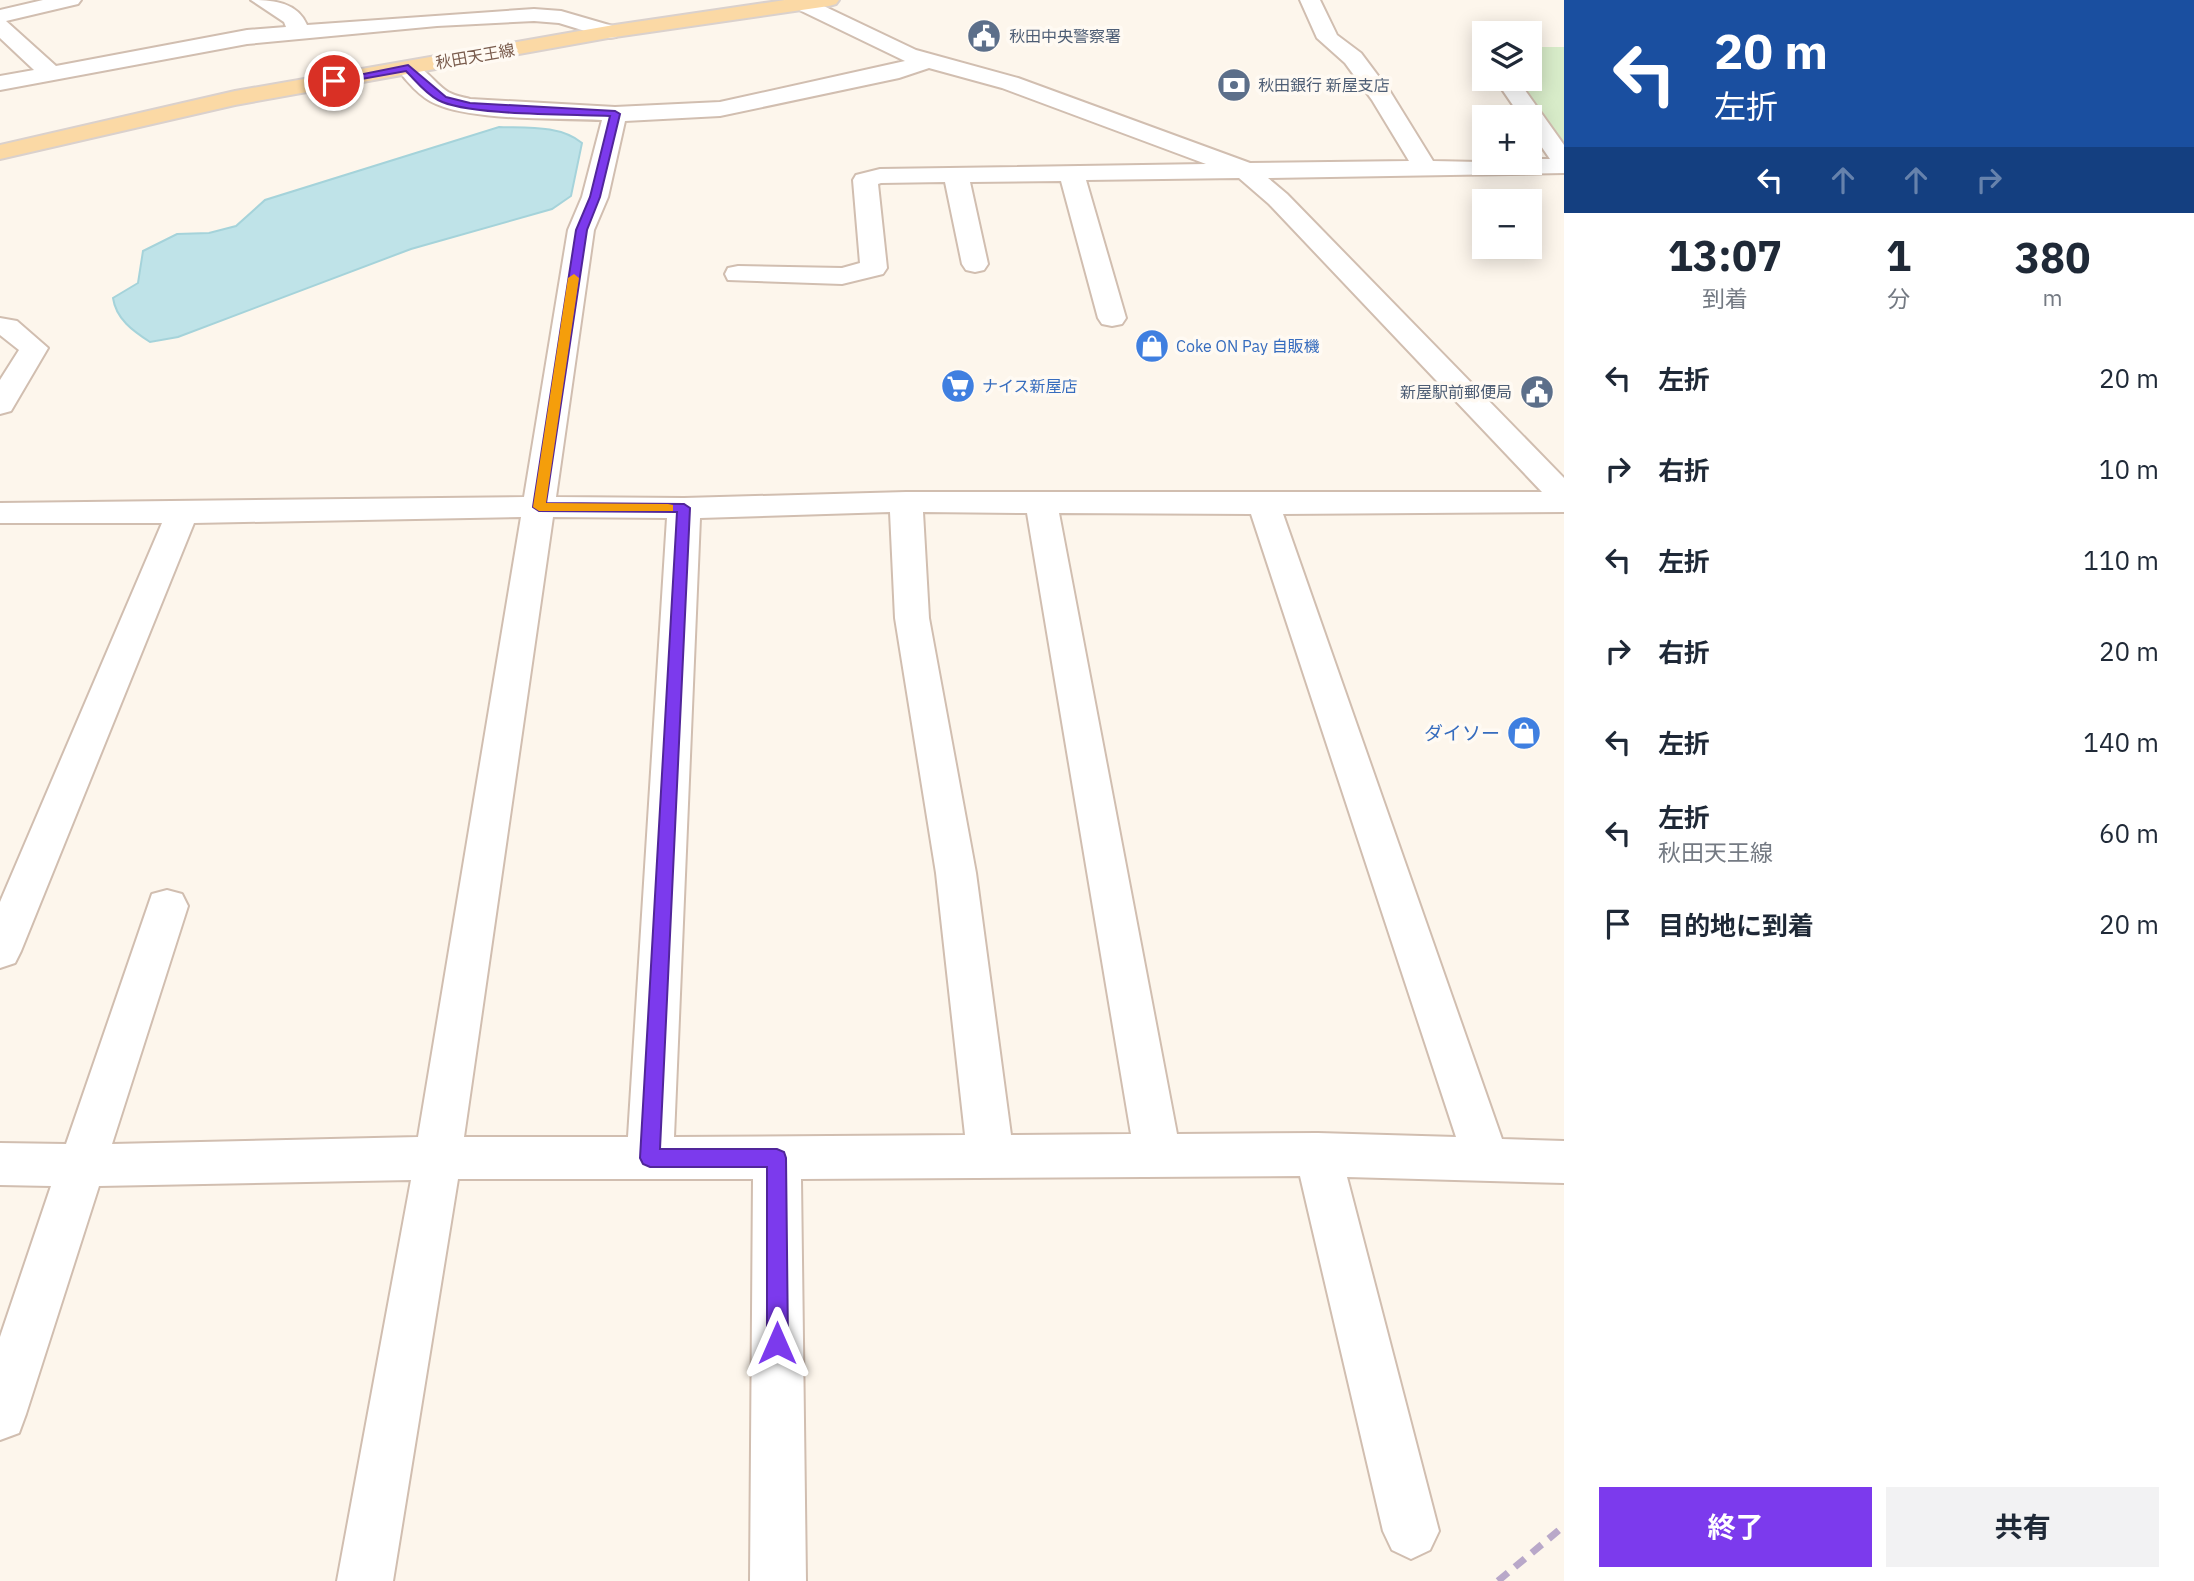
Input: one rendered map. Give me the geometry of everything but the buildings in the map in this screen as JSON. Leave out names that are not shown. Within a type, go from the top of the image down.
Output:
[{"type":"main road","name":"秋田天王線","points":[[0,152],[235,98],[608,32],[799,2],[829,0]]},
{"type":"street","points":[[0,16],[71,0]]},
{"type":"street","points":[[261,0],[293,18],[299,32]]},
{"type":"street","points":[[1310,0],[1328,38],[1353,58],[1383,98],[1425,168]]},
{"type":"street","points":[[799,2],[926,61],[1010,83],[1243,169],[1278,200],[1564,497]]},
{"type":"street","points":[[0,83],[235,39],[437,20],[534,15],[561,17],[608,32]]},
{"type":"street","points":[[0,26],[49,72]]},
{"type":"street","points":[[408,68],[426,87],[443,99],[470,106],[615,114],[720,109],[899,71],[926,61]]},
{"type":"street","points":[[1514,91],[1564,164]]},
{"type":"street","points":[[365,1581],[438,1158],[581,230],[595,197],[615,114]]},
{"type":"street","points":[[738,274],[842,276],[874,268],[866,180],[880,176],[956,177],[1564,164]]},
{"type":"street","points":[[1072,174],[1112,318]]},
{"type":"street","points":[[956,177],[975,264]]},
{"type":"street","points":[[0,326],[7,327],[34,348],[0,405]]},
{"type":"street","points":[[906,502],[912,618],[956,873],[990,1153]]},
{"type":"street","points":[[0,513],[684,508],[906,502],[1564,502]]},
{"type":"street","points":[[1041,503],[1158,1156]]},
{"type":"street","points":[[1265,504],[1486,1159]]},
{"type":"street","points":[[650,1158],[684,508]]},
{"type":"street","points":[[0,951],[182,513]]},
{"type":"street","points":[[0,1414],[84,1167],[167,906]]},
{"type":"street","points":[[0,1164],[84,1167],[438,1158],[777,1158],[990,1153],[1158,1156],[1318,1154],[1564,1162]]},
{"type":"street","points":[[1318,1154],[1411,1531]]},
{"type":"street","points":[[777,1158],[778,1581]]},
{"type":"green space","points":[[1542,47],[1564,47],[1564,144],[1542,115],[1542,105],[1534,105],[1523,91],[1542,91]]},
{"type":"water","points":[[499,127],[553,130],[582,143],[571,196],[552,209],[411,249],[178,337],[150,342],[132,329],[118,312],[113,298],[138,283],[143,251],[177,234],[209,233],[236,226],[265,200]]},
{"type":"railway","points":[[1498,1581],[1564,1526]]},
{"type":"slow traffic","points":[[574,278],[539,507],[668,508]]},
{"type":"place","name":"秋田中央警察署","points":[[984,36]]},
{"type":"place","name":"秋田銀行 新屋支店","points":[[1234,85]]},
{"type":"place","name":"Coke ON Pay 自販機","points":[[1152,346]]},
{"type":"place","name":"ナイス新屋店","points":[[958,386]]},
{"type":"place","name":"新屋駅前郵便局","points":[[1537,392]]},
{"type":"place","name":"ダイソー","points":[[1524,733]]},
{"type":"route","points":[[334,81],[408,68],[426,87],[443,99],[470,106],[615,114],[595,197],[581,230],[539,507],[684,508],[650,1158],[777,1158],[777,1343]]}]
